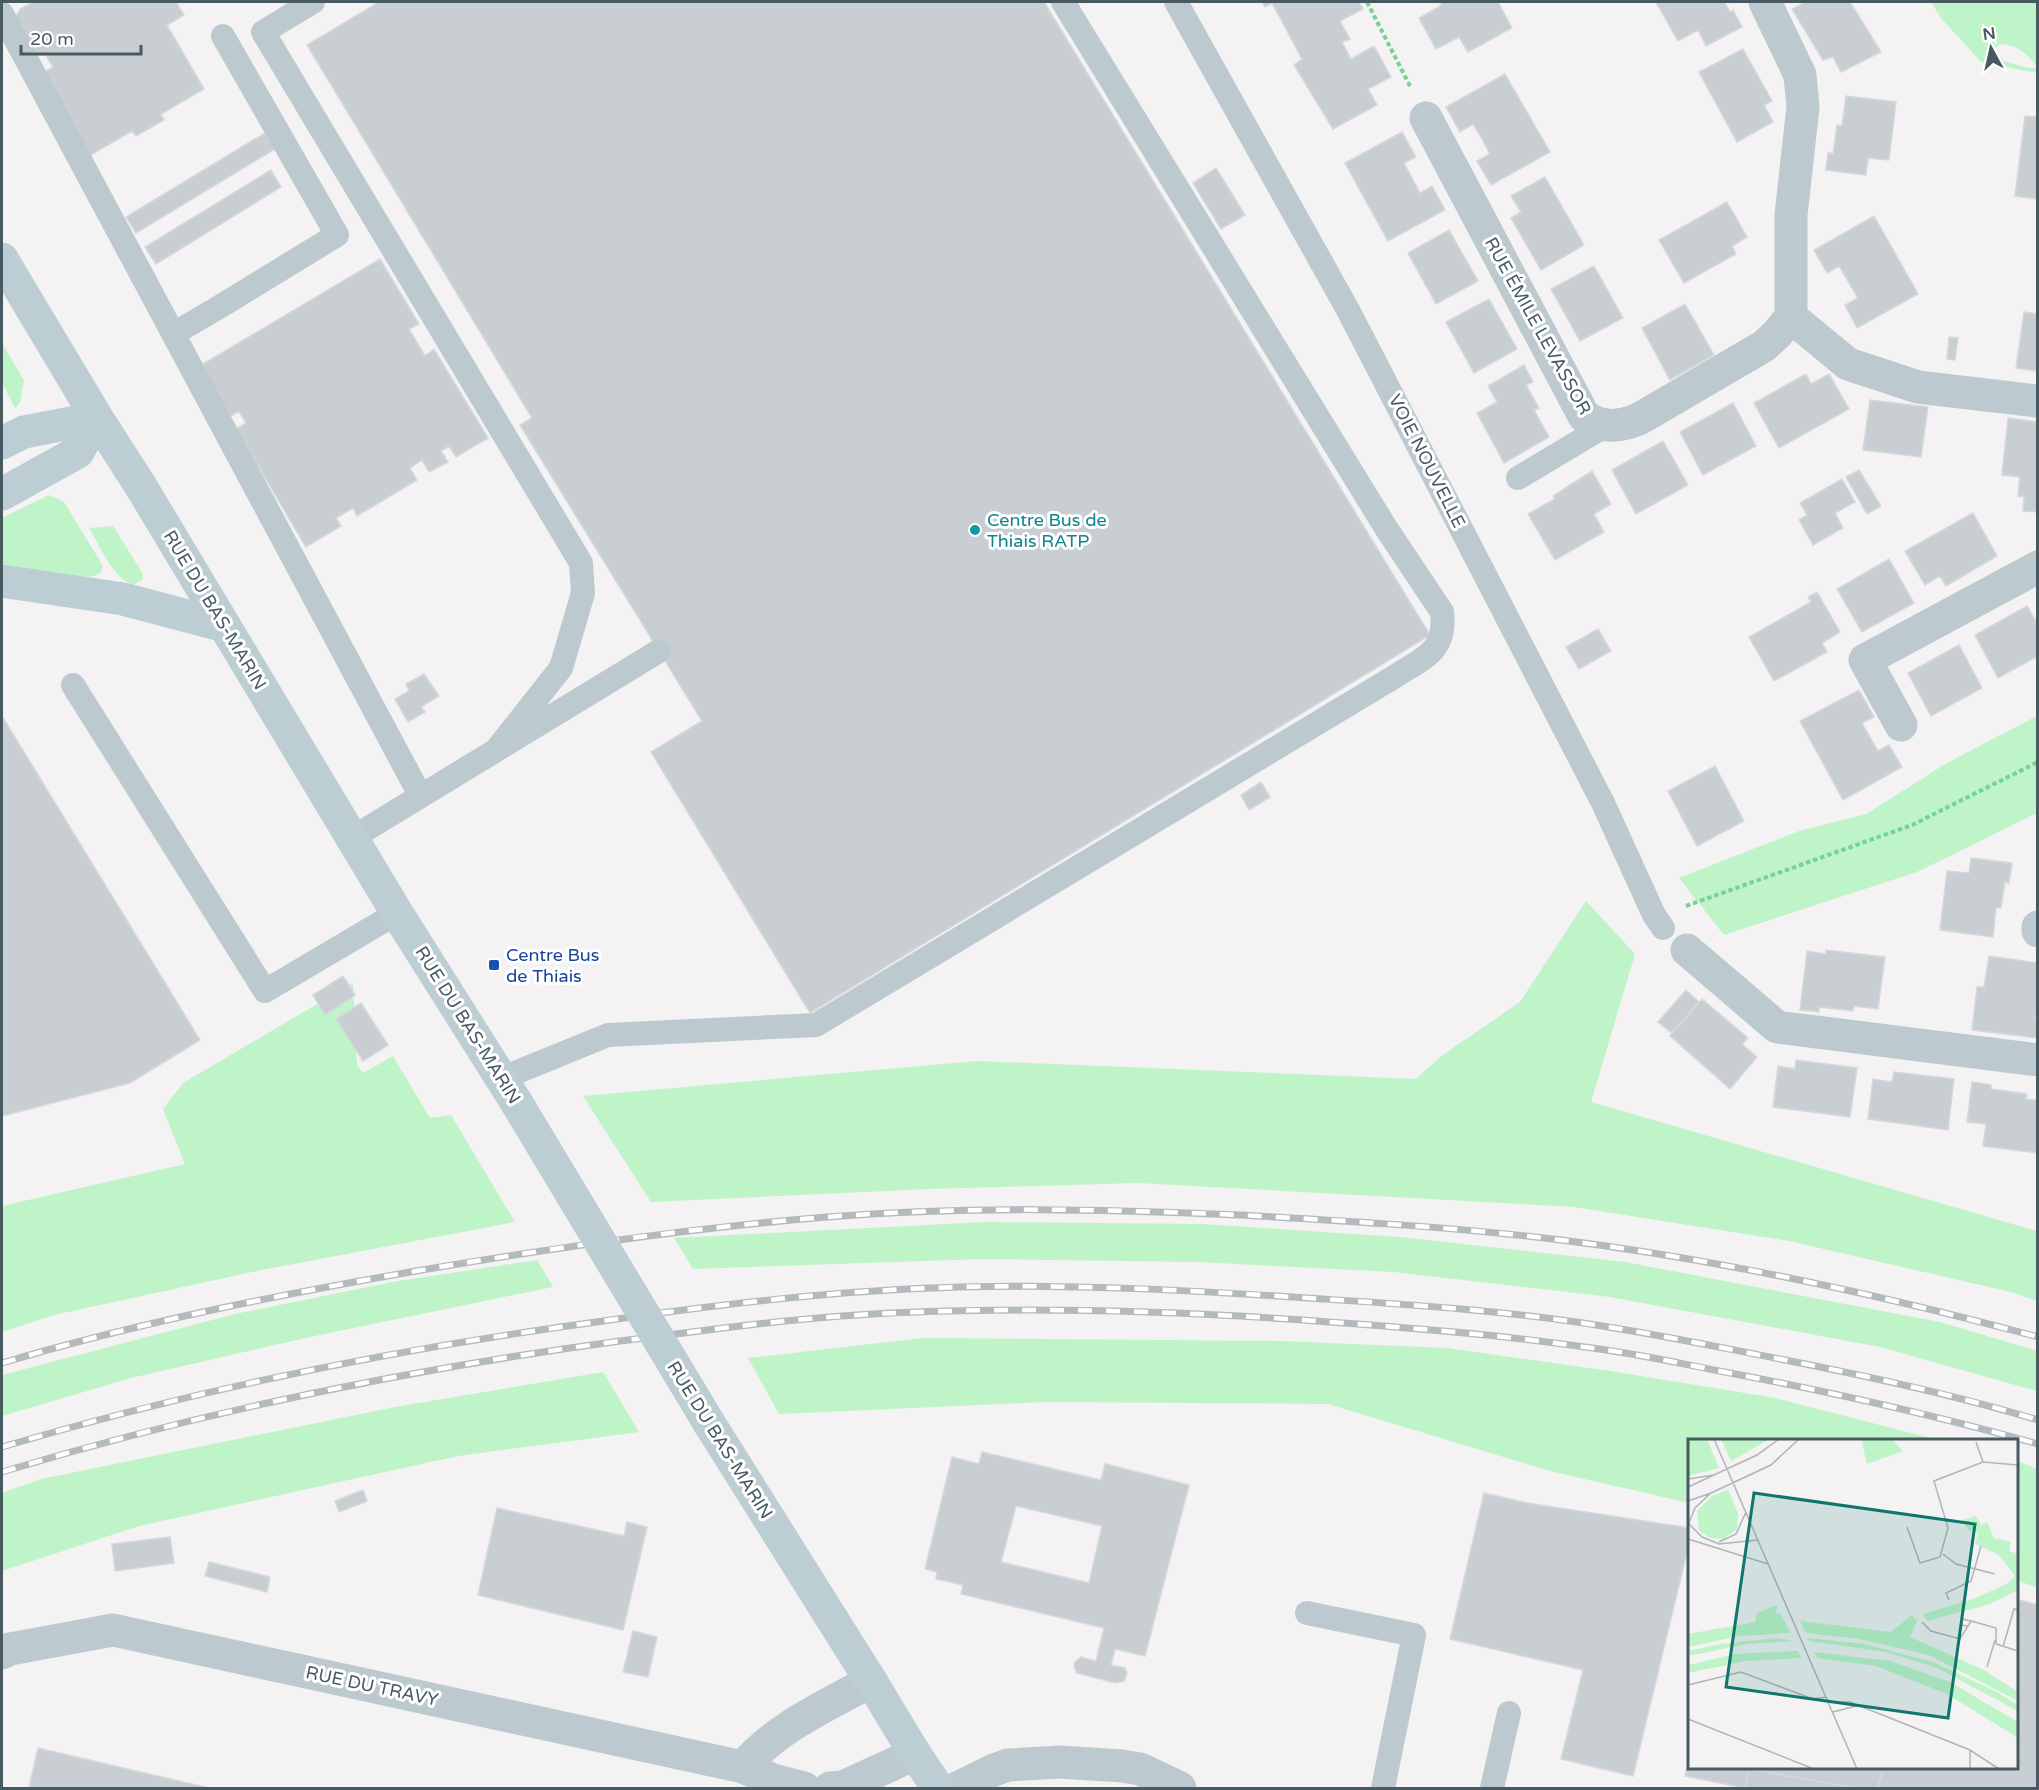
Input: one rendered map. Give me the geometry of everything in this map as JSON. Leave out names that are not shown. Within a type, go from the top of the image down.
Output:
[{"type":"main road","name":"RUE DU BAS-MARIN","points":[[2,260],[709,1423],[938,1788]]},
{"type":"main road","points":[[2,443],[24,432],[97,418]]},
{"type":"main road","points":[[2,494],[78,452],[97,418]]},
{"type":"main road","points":[[2,581],[123,599],[225,626]]},
{"type":"street","points":[[1765,2],[1800,75],[1802,92],[1802,125],[1791,215],[1791,317],[1848,364],[1918,387],[2037,401]]},
{"type":"street","name":"RUE ÉMILE LEVASSOR","points":[[1419,104],[1584,416],[1594,423],[1605,426],[1623,426],[1639,419],[1764,346],[1791,317]]},
{"type":"street","points":[[1901,725],[1865,660],[2037,567]]},
{"type":"street","points":[[1670,933],[1777,1027],[2037,1060]]},
{"type":"street","name":"RUE DU TRAVY","points":[[2,1653],[10,1649],[113,1630],[743,1767],[773,1780],[804,1788]]},
{"type":"street","points":[[743,1767],[768,1742],[799,1720],[871,1681]]},
{"type":"street","points":[[830,1788],[843,1787],[915,1754]]},
{"type":"street","points":[[957,1788],[994,1770],[1008,1766],[1059,1762],[1140,1769],[1180,1788]]},
{"type":"lane","points":[[313,2],[263,32],[581,562],[583,593],[561,668],[497,749]]},
{"type":"lane","points":[[509,1092],[608,1035],[816,1025],[1374,689],[1430,654],[1439,644],[1444,628],[1442,612],[1386,528],[1063,2]]},
{"type":"lane","name":"VOIE NOUVELLE","points":[[1176,2],[1348,310],[1670,933]]},
{"type":"lane","points":[[2,14],[420,795]]},
{"type":"lane","points":[[173,334],[337,235],[223,36]]},
{"type":"lane","points":[[1518,478],[1605,426]]},
{"type":"lane","points":[[352,838],[659,651]]},
{"type":"lane","points":[[73,685],[265,991],[397,913]]},
{"type":"lane","points":[[1307,1613],[1414,1635],[1383,1788]]},
{"type":"lane","points":[[1492,1788],[1509,1713]]},
{"type":"path","points":[[1367,2],[1419,104]]},
{"type":"path","points":[[1670,933],[1693,902],[1911,825],[2037,762]]},
{"type":"green space","points":[[1931,2],[2037,2],[2037,68],[2037,73],[1981,62],[1941,18]],"holes":[[[2001,44],[2017,48],[2030,58],[2037,68],[2004,61],[2001,57],[1992,54],[1993,49]]]},
{"type":"green space","points":[[2,343],[24,380],[20,403],[15,408],[2,383]]},
{"type":"green space","points":[[49,495],[64,502],[103,566],[98,574],[87,577],[2,565],[2,518]]},
{"type":"green space","points":[[113,526],[143,574],[142,580],[133,585],[125,581],[113,568],[89,528]]},
{"type":"green space","points":[[2037,716],[2037,813],[1917,872],[1724,935],[1679,878],[1799,831],[1866,814],[1947,763]]},
{"type":"green space","points":[[1586,901],[1635,954],[1591,1102],[2037,1231],[2037,1301],[2011,1292],[1789,1241],[1574,1207],[1139,1183],[929,1189],[651,1202],[583,1096],[977,1061],[1416,1079],[1440,1057],[1520,1002]]},
{"type":"green space","points":[[353,983],[357,1065],[363,1073],[393,1056],[430,1118],[451,1115],[515,1222],[252,1272],[54,1315],[2,1332],[2,1206],[185,1164],[163,1109],[183,1083]]},
{"type":"green space","points":[[985,1222],[1202,1224],[1400,1237],[1625,1262],[1940,1322],[2037,1351],[2037,1391],[1880,1347],[1610,1297],[1394,1272],[1198,1262],[983,1259],[693,1269],[674,1238]]},
{"type":"green space","points":[[537,1260],[553,1287],[305,1338],[131,1378],[2,1416],[2,1375],[235,1314],[392,1282]]},
{"type":"green space","points":[[923,1338],[1282,1341],[1447,1348],[1617,1372],[1775,1398],[1934,1439],[1688,1439],[1688,1503],[1550,1471],[1328,1404],[1045,1402],[779,1414],[748,1358]]},
{"type":"green space","points":[[603,1372],[639,1432],[458,1456],[139,1526],[2,1571],[2,1493],[41,1479],[395,1407]]},
{"type":"green space","points":[[2018,1461],[2037,1469],[2037,1588],[2018,1580]]},
{"type":"building","points":[[33,2],[176,2],[184,15],[167,25],[204,89],[161,114],[164,120],[136,136],[132,131],[89,156],[41,74],[53,67],[45,54],[40,55],[36,52],[16,17],[20,9]]},
{"type":"building","name":"Centre Bus de Thiais RATP","points":[[379,2],[1044,2],[1430,635],[810,1013],[651,752],[702,721],[520,425],[532,418],[307,45]]},
{"type":"building","points":[[1262,2],[1359,2],[1363,9],[1340,21],[1350,39],[1342,42],[1351,59],[1374,46],[1391,77],[1368,89],[1377,105],[1333,129],[1294,65],[1302,59],[1272,3],[1265,7]]},
{"type":"building","points":[[1440,2],[1498,2],[1512,28],[1468,52],[1459,37],[1436,49],[1419,18],[1442,5]]},
{"type":"building","points":[[1656,2],[1724,2],[1730,12],[1733,10],[1742,27],[1706,46],[1698,30],[1678,41]]},
{"type":"building","points":[[1806,2],[1850,2],[1881,52],[1841,72],[1833,57],[1823,60],[1792,9]]},
{"type":"building","points":[[1743,49],[1772,101],[1764,105],[1773,122],[1737,142],[1699,72]]},
{"type":"building","points":[[1505,74],[1550,152],[1491,185],[1477,161],[1490,154],[1482,139],[1473,124],[1460,132],[1446,107]]},
{"type":"building","points":[[1846,96],[1896,102],[1889,160],[1868,158],[1866,175],[1826,170],[1828,152],[1833,154],[1837,125],[1842,126]]},
{"type":"building","points":[[2025,116],[2038,117],[2038,199],[2015,196]]},
{"type":"building","points":[[1402,132],[1416,157],[1404,163],[1420,193],[1432,186],[1445,210],[1388,241],[1345,163]]},
{"type":"building","points":[[265,133],[275,149],[136,233],[126,217]]},
{"type":"building","points":[[1216,168],[1245,215],[1221,229],[1193,183]]},
{"type":"building","points":[[271,170],[281,187],[156,264],[145,247]]},
{"type":"building","points":[[1545,177],[1584,245],[1541,270],[1511,218],[1521,212],[1511,196]]},
{"type":"building","points":[[1727,202],[1747,237],[1732,246],[1736,254],[1684,283],[1659,240]]},
{"type":"building","points":[[1874,216],[1918,294],[1857,328],[1845,305],[1858,298],[1839,266],[1827,273],[1814,250]]},
{"type":"building","points":[[1449,230],[1478,281],[1436,304],[1408,253]]},
{"type":"building","points":[[380,259],[419,324],[409,329],[425,356],[434,349],[488,438],[456,457],[449,446],[441,451],[448,462],[429,472],[422,460],[410,468],[417,480],[357,516],[353,508],[336,518],[341,526],[306,547],[236,429],[246,423],[239,411],[228,418],[198,367]]},
{"type":"building","points":[[1594,266],[1623,318],[1580,341],[1551,289]]},
{"type":"building","points":[[1489,299],[1517,349],[1474,373],[1446,322]]},
{"type":"building","points":[[1685,304],[1714,355],[1670,380],[1642,328]]},
{"type":"building","points":[[2024,312],[2038,314],[2038,371],[2016,368]]},
{"type":"building","points":[[1949,337],[1958,338],[1955,360],[1947,359]]},
{"type":"building","points":[[1524,365],[1533,382],[1526,385],[1539,408],[1534,410],[1549,437],[1504,463],[1477,413],[1497,402],[1488,386]]},
{"type":"building","points":[[1806,374],[1811,384],[1829,374],[1849,409],[1779,448],[1754,403]]},
{"type":"building","points":[[1870,400],[1928,407],[1921,457],[1863,450]]},
{"type":"building","points":[[1733,403],[1756,446],[1703,475],[1680,432]]},
{"type":"building","points":[[2008,418],[2038,422],[2038,512],[2023,511],[2024,497],[2018,496],[2020,477],[2002,475]]},
{"type":"building","points":[[1663,441],[1688,485],[1636,514],[1612,470]]},
{"type":"building","points":[[1859,470],[1881,506],[1867,514],[1846,477]]},
{"type":"building","points":[[1592,471],[1611,504],[1594,514],[1604,532],[1555,560],[1528,514],[1555,499],[1553,496]]},
{"type":"building","points":[[1842,479],[1855,502],[1835,513],[1843,528],[1813,545],[1799,520],[1807,515],[1800,503]]},
{"type":"building","points":[[1973,513],[1997,556],[1946,586],[1940,576],[1925,585],[1905,551]]},
{"type":"building","points":[[1889,559],[1914,603],[1862,632],[1837,589]]},
{"type":"building","points":[[1817,592],[1840,632],[1822,643],[1827,652],[1774,681],[1749,637],[1811,602],[1808,597]]},
{"type":"building","points":[[2027,606],[2038,625],[2038,656],[1998,678],[1975,635]]},
{"type":"building","points":[[1598,629],[1611,651],[1579,669],[1566,647]]},
{"type":"building","points":[[1959,645],[1982,688],[1931,716],[1908,673]]},
{"type":"building","points":[[424,674],[439,696],[421,707],[425,712],[408,722],[395,699],[409,691],[406,684]]},
{"type":"building","points":[[1859,690],[1874,717],[1862,723],[1878,751],[1889,745],[1902,767],[1843,800],[1800,721]]},
{"type":"building","points":[[2,716],[200,1040],[130,1083],[2,1116]]},
{"type":"building","points":[[1715,766],[1744,821],[1697,846],[1668,791]]},
{"type":"building","points":[[1261,782],[1270,797],[1249,810],[1241,795]]},
{"type":"building","points":[[1971,858],[2012,863],[2009,883],[2005,882],[2001,908],[1996,908],[1993,937],[1940,930],[1947,871],[1969,873]]},
{"type":"building","points":[[1826,950],[1885,957],[1878,1009],[1854,1006],[1853,1011],[1819,1007],[1819,1012],[1800,1010],[1807,951],[1826,954]]},
{"type":"building","points":[[1989,956],[2038,963],[2038,1004],[2035,1019],[2038,1019],[2038,1038],[1972,1030],[1977,987],[1984,987]]},
{"type":"building","points":[[343,976],[355,995],[325,1015],[313,995]]},
{"type":"building","points":[[1686,990],[1699,1002],[1672,1033],[1658,1022]]},
{"type":"building","points":[[1702,999],[1748,1038],[1742,1044],[1757,1057],[1730,1089],[1670,1036]]},
{"type":"building","points":[[361,1003],[388,1045],[363,1061],[336,1019]]},
{"type":"building","points":[[1796,1060],[1857,1068],[1850,1117],[1773,1107],[1778,1066],[1795,1069]]},
{"type":"building","points":[[1894,1072],[1954,1079],[1948,1130],[1868,1119],[1873,1079],[1892,1082]]},
{"type":"building","points":[[1972,1082],[1991,1085],[1991,1089],[2027,1094],[2026,1099],[2038,1100],[2038,1153],[1983,1146],[1986,1124],[1967,1122]]},
{"type":"building","points":[[982,1452],[1101,1480],[1105,1464],[1189,1485],[1145,1656],[1115,1649],[1111,1665],[1125,1668],[1127,1674],[1124,1681],[1115,1683],[1077,1673],[1074,1667],[1075,1662],[1081,1657],[1096,1661],[1104,1628],[961,1594],[963,1585],[936,1579],[937,1572],[925,1569],[952,1457],[979,1464]],"holes":[[[1016,1506],[1102,1526],[1089,1583],[1001,1562]]]},
{"type":"building","points":[[363,1490],[367,1501],[339,1512],[335,1501]]},
{"type":"building","points":[[1484,1493],[1527,1503],[1688,1528],[1688,1548],[1633,1776],[1561,1759],[1583,1670],[1450,1639]]},
{"type":"building","points":[[497,1508],[624,1536],[627,1522],[647,1527],[623,1630],[478,1595]]},
{"type":"building","points":[[170,1537],[174,1563],[115,1571],[112,1544]]},
{"type":"building","points":[[209,1562],[270,1577],[267,1592],[205,1576]]},
{"type":"building","points":[[2018,1600],[2038,1605],[2038,1788],[1878,1788],[1883,1769],[2018,1769]]},
{"type":"building","points":[[633,1631],[657,1637],[648,1677],[623,1672]]},
{"type":"building","points":[[38,1748],[209,1788],[29,1788]]},
{"type":"building","points":[[1688,1762],[1688,1769],[1749,1769],[1745,1788],[1685,1776]]},
{"type":"building","points":[[1749,1769],[1883,1769],[1878,1788],[1856,1788]]},
{"type":"building","points":[[1749,1769],[1856,1788],[1745,1788]]},
{"type":"railway","points":[[2,1363],[104,1335],[207,1311],[364,1280],[518,1254],[672,1233],[827,1217],[982,1210],[1137,1211],[1241,1215],[1521,1235],[1621,1248],[1741,1268],[1861,1293],[2038,1337]]},
{"type":"railway","points":[[2,1447],[74,1426],[220,1390],[367,1359],[515,1334],[775,1299],[868,1291],[1006,1286],[1142,1289],[1278,1296],[1533,1316],[1667,1337],[1841,1371],[1940,1393],[2038,1420]]},
{"type":"railway","points":[[2,1472],[231,1411],[386,1379],[542,1352],[827,1317],[913,1312],[1024,1310],[1080,1310],[1303,1320],[1484,1335],[1610,1350],[1811,1389],[2038,1444]]},
{"type":"place","name":"Centre Bus de Thiais RATP","points":[[975,530]]},
{"type":"place","name":"Centre Bus de Thiais","points":[[494,965]]}]
